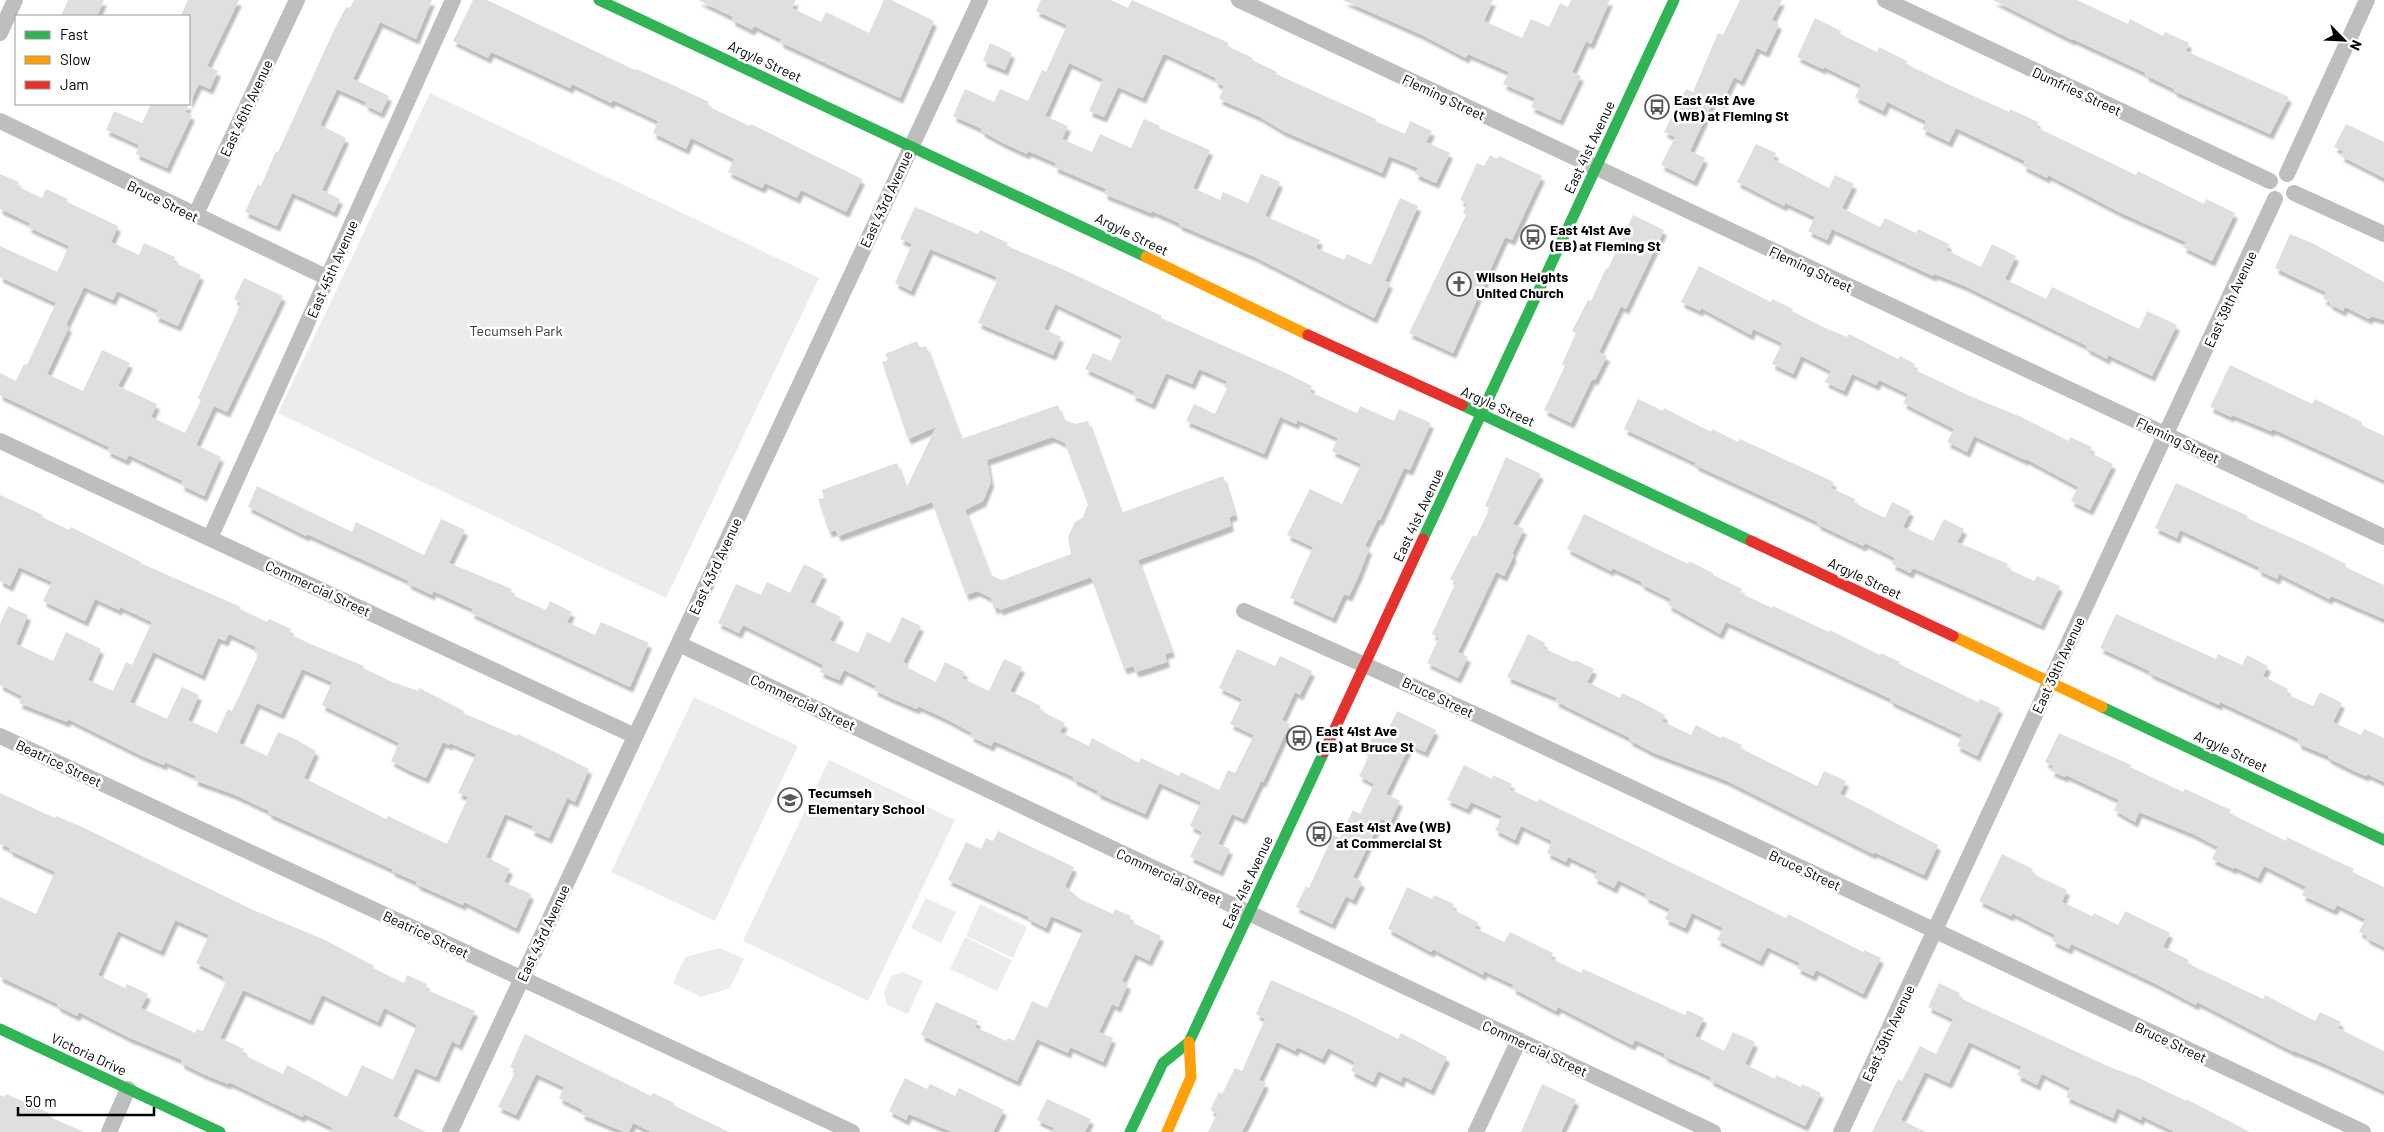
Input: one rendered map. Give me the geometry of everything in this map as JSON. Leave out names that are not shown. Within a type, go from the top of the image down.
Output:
[{"type":"street","points":[[0,32],[15,0]]},
{"type":"street","name":"East 46th Avenue","points":[[195,216],[297,0]]},
{"type":"street","name":"East 45th Avenue","points":[[210,538],[453,0]]},
{"type":"street","name":"Argyle Street","points":[[599,0],[912,145],[1361,360],[1482,414],[2384,840]]},
{"type":"street","name":"East 43rd Avenue","points":[[450,1132],[980,0]]},
{"type":"street","name":"Fleming Street","points":[[1239,0],[1478,114],[1597,166],[1711,222],[2384,536]]},
{"type":"street","name":"East 41st Avenue","points":[[1130,1132],[1163,1064],[1189,1042],[1674,0]]},
{"type":"street","name":"Dumfries Street","points":[[1885,0],[2270,181]]},
{"type":"street","points":[[2287,174],[2367,0]]},
{"type":"street","name":"Bruce Street","points":[[0,121],[328,278]]},
{"type":"street","points":[[2287,174],[2296,184],[2294,193],[2288,199],[2276,199],[2269,190],[2270,181],[2275,175],[2287,174]]},
{"type":"street","points":[[2294,193],[2384,234]]},
{"type":"street","name":"East 39th Avenue","points":[[1841,1132],[2276,199]]},
{"type":"street","name":"Commercial Street","points":[[0,441],[635,736]]},
{"type":"street","name":"Bruce Street","points":[[1244,611],[1365,664],[2363,1132]]},
{"type":"street","name":"Commercial Street","points":[[679,644],[1713,1132]]},
{"type":"street","name":"Beatrice Street","points":[[0,736],[852,1132]]},
{"type":"street","name":"Victoria Drive","points":[[0,1029],[220,1132]]},
{"type":"street","points":[[1476,1132],[1519,1040]]},
{"type":"street","name":"East 41st Avenue","points":[[1167,1132],[1191,1077],[1189,1042]]},
{"type":"street","points":[[109,1132],[128,1089]]},
{"type":"green space","name":"Tecumseh Park","points":[[430,93],[819,278],[666,598],[278,413]]},
{"type":"green space","points":[[694,697],[798,746],[715,921],[611,872]]},
{"type":"green space","points":[[829,760],[955,820],[868,1001],[743,941]]},
{"type":"green space","points":[[926,898],[956,912],[941,943],[911,928]]},
{"type":"green space","points":[[980,904],[1027,927],[1013,958],[966,936]]},
{"type":"green space","points":[[965,937],[1012,960],[997,991],[950,969]]},
{"type":"green space","points":[[720,948],[744,959],[730,988],[701,997],[673,983],[685,957]]},
{"type":"green space","points":[[903,972],[923,981],[908,1014],[887,1005],[884,992],[891,976]]},
{"type":"building","points":[[68,0],[104,0],[97,15],[61,15]]},
{"type":"building","points":[[188,0],[239,0],[207,66],[218,71],[210,89],[199,84],[190,102],[190,15],[181,15]]},
{"type":"building","points":[[354,0],[432,0],[416,39],[380,22],[353,79],[389,96],[381,113],[365,105],[366,102],[337,89],[320,125],[346,138],[322,190],[340,199],[334,212],[292,193],[277,226],[245,212],[258,184],[261,186],[276,151],[278,152],[334,30],[346,7],[350,8]]},
{"type":"building","points":[[473,0],[487,0],[635,70],[675,86],[709,102],[707,106],[750,126],[751,124],[862,179],[846,212],[801,190],[797,198],[765,183],[762,188],[728,172],[734,159],[691,138],[686,149],[653,133],[658,121],[613,100],[611,103],[572,84],[570,88],[491,52],[488,58],[453,41]]},
{"type":"building","points":[[698,0],[796,0],[792,8],[821,22],[826,12],[869,33],[884,0],[891,0],[934,21],[900,98],[780,42],[781,39],[754,26],[752,30],[732,20],[733,17]]},
{"type":"building","points":[[1041,0],[1111,0],[1128,8],[1132,0],[1229,43],[1227,46],[1253,58],[1252,60],[1277,72],[1276,74],[1376,119],[1375,121],[1405,134],[1410,121],[1432,131],[1426,142],[1450,153],[1436,183],[1415,174],[1418,168],[1389,156],[1382,173],[1283,131],[1260,117],[1219,99],[1224,86],[1215,82],[1216,78],[1165,54],[1143,98],[1118,87],[1104,117],[1089,111],[1103,79],[1069,63],[1045,116],[1068,126],[1062,139],[1092,152],[1100,134],[1131,148],[1144,119],[1160,126],[1159,128],[1210,150],[1193,188],[1220,200],[1223,192],[1248,203],[1261,174],[1280,182],[1265,216],[1320,240],[1316,248],[1344,260],[1347,254],[1371,265],[1400,198],[1418,206],[1385,281],[1390,283],[1374,318],[1255,257],[1179,225],[1179,223],[1152,211],[1151,213],[1104,194],[1106,189],[1054,167],[1056,163],[1028,151],[1027,154],[1005,144],[981,131],[982,129],[953,116],[965,89],[994,102],[1000,89],[1028,101],[1042,70],[1046,72],[1067,25],[1036,11]]},
{"type":"building","points":[[1343,0],[1493,0],[1484,21],[1522,38],[1531,19],[1549,27],[1560,3],[1568,7],[1571,0],[1610,0],[1591,44],[1586,41],[1572,72],[1581,76],[1560,120],[1531,107],[1535,98],[1503,84],[1509,72],[1468,54],[1466,58],[1422,35]]},
{"type":"building","points":[[1740,0],[1782,0],[1772,20],[1779,24],[1766,52],[1757,48],[1741,81],[1734,77],[1722,103],[1714,99],[1690,151],[1705,158],[1694,181],[1661,165],[1675,137],[1664,132],[1686,89],[1693,92],[1718,33],[1723,35]]},
{"type":"building","points":[[1993,0],[2077,0],[2128,24],[2130,19],[2163,36],[2165,32],[2189,43],[2186,51],[2289,97],[2270,134],[2174,91],[2174,89],[2145,75],[2146,73],[2072,40]]},
{"type":"building","points":[[1815,18],[1841,31],[1840,34],[1877,52],[1879,47],[1907,61],[1906,64],[1945,83],[2009,112],[2010,109],[2038,122],[2036,127],[2136,175],[2138,171],[2204,204],[2206,199],[2235,213],[2212,261],[2183,247],[2186,242],[2119,212],[2048,175],[2047,178],[2023,166],[2025,161],[1956,128],[1949,142],[1922,129],[1926,121],[1887,102],[1883,111],[1855,97],[1861,85],[1824,67],[1823,69],[1797,57]]},
{"type":"building","points":[[990,43],[1012,53],[1005,70],[983,61]]},
{"type":"building","points":[[151,105],[188,105],[185,112],[192,115],[167,168],[136,154],[139,145],[106,130],[114,111],[142,123]]},
{"type":"building","points":[[2346,124],[2384,142],[2384,178],[2341,156],[2343,151],[2334,147]]},
{"type":"building","points":[[1756,144],[1776,153],[1773,159],[1829,188],[1835,175],[1854,184],[1842,208],[1880,227],[1885,218],[1916,233],[1918,229],[1949,244],[1946,250],[1981,267],[1992,244],[2016,256],[2005,279],[2046,299],[2052,287],[2139,329],[2147,311],[2177,325],[2152,376],[2108,355],[2107,359],[2086,348],[2087,346],[1965,286],[1935,274],[1933,276],[1832,229],[1827,240],[1808,231],[1815,217],[1785,203],[1784,206],[1737,182]]},
{"type":"building","points":[[1490,155],[1497,159],[1499,156],[1542,176],[1512,240],[1505,237],[1453,353],[1409,333],[1466,215],[1463,213],[1467,204],[1460,200],[1477,163],[1484,166]]},
{"type":"building","points":[[0,174],[19,182],[17,186],[42,198],[46,189],[68,199],[67,202],[118,226],[111,242],[139,255],[144,243],[175,257],[173,262],[201,275],[178,326],[155,316],[158,310],[117,291],[113,300],[84,287],[66,325],[69,327],[47,374],[83,391],[102,350],[130,363],[118,386],[157,404],[151,417],[185,433],[201,400],[198,398],[241,303],[234,299],[244,278],[283,296],[227,412],[214,406],[196,445],[221,457],[204,496],[181,485],[183,481],[129,455],[126,460],[107,451],[109,447],[0,395],[0,373],[16,381],[24,364],[27,365],[56,303],[0,277],[0,246],[57,272],[69,246],[28,227],[30,223],[0,209]]},
{"type":"building","points":[[915,207],[978,234],[980,230],[1008,243],[1007,246],[1069,272],[1162,316],[1161,318],[1288,374],[1312,386],[1310,392],[1357,413],[1360,406],[1394,421],[1399,409],[1431,423],[1410,470],[1404,468],[1380,520],[1378,519],[1365,546],[1369,549],[1349,596],[1344,594],[1333,618],[1290,598],[1313,547],[1287,535],[1310,489],[1342,504],[1361,464],[1332,451],[1338,438],[1297,420],[1296,424],[1280,417],[1264,454],[1186,421],[1194,404],[1215,414],[1227,388],[1224,387],[1227,381],[1199,369],[1192,384],[1166,373],[1152,404],[1132,395],[1134,391],[1085,369],[1093,353],[1111,361],[1122,336],[1055,304],[1044,329],[1061,337],[1053,355],[978,323],[997,281],[995,280],[997,277],[930,249],[911,291],[895,283],[912,244],[900,239]]},
{"type":"building","points":[[1633,215],[1664,230],[1626,309],[1621,306],[1599,352],[1607,356],[1595,380],[1592,379],[1571,423],[1544,410],[1565,366],[1562,364],[1576,333],[1572,331],[1588,300],[1591,301],[1606,268],[1608,269]]},
{"type":"building","points":[[2290,234],[2312,243],[2384,282],[2384,320],[2371,316],[2369,319],[2345,307],[2343,311],[2323,299],[2326,292],[2275,268]]},
{"type":"building","points":[[1699,266],[1771,302],[1772,299],[1793,309],[1792,311],[1821,326],[1847,337],[1849,334],[1898,359],[1900,356],[1915,364],[1913,369],[1970,396],[2021,417],[2069,441],[2070,437],[2092,447],[2089,452],[2113,464],[2090,510],[2071,501],[2078,487],[2026,459],[1974,436],[1967,452],[1947,442],[1954,429],[1903,403],[1908,394],[1879,380],[1876,385],[1852,374],[1844,391],[1825,382],[1831,371],[1801,356],[1793,374],[1772,364],[1782,343],[1753,329],[1751,335],[1701,308],[1700,311],[1681,302]]},
{"type":"building","points":[[917,341],[920,348],[926,346],[961,439],[1058,405],[1063,419],[1075,424],[1088,421],[1121,513],[1223,476],[1235,515],[1229,517],[1231,526],[1138,560],[1172,652],[1165,654],[1167,662],[1136,672],[1133,666],[1124,669],[1091,577],[1000,610],[998,607],[994,609],[991,598],[977,591],[966,595],[932,502],[838,536],[836,530],[829,532],[818,499],[824,498],[822,490],[897,463],[906,489],[936,427],[908,439],[882,362],[888,360],[885,354]],"holes":[[[1052,437],[1065,443],[1088,504],[1083,517],[1075,522],[1068,537],[1071,554],[1002,580],[990,575],[965,510],[983,501],[991,482],[987,460]]]},
{"type":"building","points":[[2230,365],[2312,404],[2315,399],[2362,422],[2361,425],[2384,436],[2384,480],[2273,429],[2271,431],[2232,415],[2231,417],[2210,407]]},
{"type":"building","points":[[1638,399],[1663,411],[1664,408],[1711,432],[1712,429],[1738,442],[1740,439],[1834,482],[1831,488],[1855,499],[1854,503],[1885,518],[1892,502],[1911,511],[1903,527],[1933,541],[1944,519],[1964,529],[1957,542],[2008,564],[2006,568],[2034,581],[2037,576],[2060,586],[2041,625],[1913,568],[1910,573],[1892,564],[1895,558],[1865,543],[1863,546],[1817,524],[1818,522],[1695,465],[1696,463],[1624,429]]},
{"type":"building","points":[[1506,457],[1541,474],[1513,524],[1524,529],[1512,554],[1514,555],[1504,576],[1496,572],[1458,652],[1468,657],[1458,678],[1427,663],[1439,638],[1432,634],[1456,582],[1450,579],[1473,535],[1476,537],[1490,508],[1485,506]]},
{"type":"building","points":[[2176,483],[2312,547],[2346,564],[2345,567],[2384,585],[2384,619],[2331,596],[2329,599],[2279,574],[2277,579],[2258,570],[2259,567],[2180,530],[2177,538],[2155,528]]},
{"type":"building","points":[[257,486],[352,532],[356,522],[424,555],[441,519],[465,530],[449,563],[512,589],[510,594],[546,610],[550,601],[572,612],[567,622],[595,635],[601,622],[649,643],[630,687],[471,613],[473,609],[433,591],[432,595],[407,583],[409,581],[307,534],[306,536],[248,507]]},
{"type":"building","points":[[0,495],[43,515],[42,517],[69,530],[71,527],[140,563],[241,607],[240,609],[267,622],[269,619],[291,629],[289,634],[364,666],[363,668],[390,681],[418,691],[419,688],[464,711],[463,713],[517,736],[518,734],[589,769],[575,802],[567,798],[549,838],[531,830],[533,826],[505,814],[486,857],[510,869],[504,882],[531,894],[516,928],[464,902],[463,905],[416,884],[417,882],[392,871],[392,869],[268,813],[269,811],[233,794],[194,780],[196,776],[165,762],[164,765],[140,755],[68,719],[67,722],[19,703],[22,696],[0,685],[0,624],[8,606],[28,615],[16,644],[53,661],[66,632],[101,649],[88,680],[113,691],[126,662],[132,665],[152,622],[120,607],[119,610],[95,599],[85,621],[43,601],[52,582],[19,567],[10,586],[0,581]],"holes":[[[229,634],[256,647],[254,652],[259,654],[232,711],[228,709],[217,733],[188,720],[199,695],[182,687],[167,719],[130,702],[153,652],[202,675],[218,638],[225,641]],[[302,669],[332,682],[322,705],[399,743],[391,761],[408,770],[426,778],[443,742],[476,754],[458,793],[468,797],[447,844],[388,816],[386,819],[304,778],[316,751],[297,740],[278,732],[267,756],[239,743],[257,703],[281,714]]]},
{"type":"building","points":[[1584,514],[1688,564],[1689,561],[1713,573],[1713,575],[1742,589],[1740,593],[1772,608],[1773,606],[1829,632],[1830,630],[1880,655],[1881,653],[1900,662],[1899,664],[1978,702],[1980,699],[2000,708],[1977,756],[1957,746],[1962,735],[1890,701],[1891,699],[1726,622],[1720,634],[1668,605],[1671,599],[1641,584],[1642,582],[1612,568],[1611,571],[1567,549]]},
{"type":"building","points":[[804,564],[824,574],[810,602],[841,617],[830,640],[858,653],[867,632],[890,643],[902,617],[921,626],[903,662],[909,665],[908,668],[936,682],[945,662],[965,672],[962,678],[989,691],[1004,659],[1022,667],[1010,691],[1041,706],[1039,710],[1065,723],[1060,732],[1089,746],[1092,738],[1139,763],[1141,758],[1179,776],[1181,772],[1219,790],[1228,770],[1235,773],[1254,735],[1230,724],[1242,699],[1219,688],[1237,649],[1275,666],[1280,656],[1312,671],[1300,695],[1295,692],[1282,720],[1290,724],[1263,782],[1261,781],[1243,819],[1232,814],[1218,844],[1230,849],[1220,871],[1190,857],[1202,832],[1190,826],[1201,802],[1159,783],[1145,814],[1097,793],[1098,791],[1073,779],[1074,777],[994,741],[991,746],[970,736],[972,733],[948,720],[918,706],[917,709],[874,690],[876,686],[844,670],[839,680],[820,672],[823,665],[743,625],[739,633],[718,623],[736,584],[761,595],[767,582],[790,593]]},
{"type":"building","points":[[2116,614],[2216,659],[2218,654],[2242,665],[2247,655],[2268,666],[2263,676],[2288,689],[2286,694],[2313,706],[2320,692],[2342,703],[2333,722],[2361,735],[2364,729],[2384,738],[2384,782],[2367,774],[2366,776],[2354,771],[2328,758],[2328,756],[2299,744],[2297,738],[2220,702],[2219,705],[2100,648]]},
{"type":"building","points":[[1528,634],[1545,643],[1543,648],[1594,669],[1587,682],[1620,698],[1622,693],[1641,702],[1665,715],[1662,721],[1691,735],[1696,725],[1721,738],[1722,736],[1742,745],[1740,748],[1817,786],[1824,771],[1846,781],[1840,794],[1938,845],[1924,875],[1874,852],[1873,854],[1725,780],[1654,753],[1629,740],[1630,738],[1555,701],[1557,698],[1507,677]]},
{"type":"building","points":[[1397,711],[1436,730],[1425,752],[1410,745],[1386,794],[1400,801],[1390,823],[1381,819],[1353,877],[1362,882],[1353,900],[1346,896],[1332,924],[1296,907],[1306,886],[1309,888],[1333,835],[1340,838],[1353,810],[1360,814],[1374,784],[1359,776],[1369,756],[1364,754],[1374,734],[1384,739]]},
{"type":"building","points":[[2059,733],[2131,765],[2130,767],[2183,792],[2185,789],[2231,810],[2229,813],[2286,841],[2287,837],[2354,869],[2352,872],[2384,887],[2384,947],[2366,938],[2367,936],[2359,932],[2365,919],[2337,905],[2334,910],[2302,895],[2306,887],[2264,866],[2258,878],[2212,859],[2218,847],[2193,834],[2139,812],[2135,822],[2114,810],[2119,800],[2066,775],[2065,777],[2051,771],[2053,766],[2045,762]]},
{"type":"building","points":[[1464,765],[1492,779],[1493,775],[1512,784],[1509,789],[1537,802],[1539,799],[1786,918],[1788,914],[1863,952],[1864,950],[1881,958],[1863,994],[1816,970],[1813,976],[1797,968],[1800,963],[1767,947],[1760,961],[1717,940],[1723,928],[1692,913],[1685,928],[1665,919],[1670,909],[1645,897],[1646,894],[1618,880],[1614,888],[1594,878],[1597,871],[1568,857],[1566,862],[1547,853],[1552,841],[1521,826],[1515,840],[1495,830],[1502,816],[1471,802],[1467,809],[1447,800]]},
{"type":"building","points":[[0,793],[55,818],[56,816],[80,826],[253,910],[325,940],[374,966],[373,968],[404,983],[407,975],[427,984],[425,989],[475,1011],[459,1045],[452,1041],[436,1077],[415,1068],[393,1116],[426,1132],[330,1132],[333,1128],[304,1114],[302,1117],[229,1082],[228,1084],[203,1074],[181,1063],[182,1060],[128,1037],[79,1012],[77,1016],[57,1006],[58,1004],[0,977],[0,897],[36,914],[55,872],[0,844]],"holes":[[[175,920],[209,935],[196,963],[224,977],[222,981],[226,982],[203,1031],[197,1029],[195,1033],[141,1008],[148,994],[127,984],[125,988],[98,975],[118,931],[161,951]],[[243,990],[310,1020],[322,995],[378,1022],[384,1008],[417,1025],[393,1080],[362,1065],[347,1097],[287,1065],[283,1074],[242,1054],[244,1049],[220,1038]]]},
{"type":"building","points":[[998,831],[1074,867],[1065,886],[1080,899],[1113,914],[1115,909],[1131,916],[1129,921],[1161,936],[1149,961],[1135,954],[1122,981],[1128,984],[1118,1007],[1112,1004],[1099,1032],[1113,1038],[1103,1062],[1070,1047],[1068,1053],[1037,1039],[1017,1081],[921,1035],[936,1002],[978,1021],[975,1027],[1006,1041],[1008,1038],[1014,1041],[1032,1001],[1047,1008],[1083,930],[1051,916],[1046,928],[1028,919],[1029,917],[948,880],[966,842],[981,849],[986,838],[993,841]]},
{"type":"building","points":[[2002,854],[2033,869],[2031,873],[2067,890],[2062,902],[2092,916],[2094,913],[2118,925],[2125,911],[2170,933],[2163,947],[2189,960],[2187,963],[2263,999],[2265,995],[2315,1021],[2320,1012],[2341,1022],[2338,1028],[2384,1051],[2384,1091],[2321,1062],[2294,1052],[2197,1002],[2196,1005],[2071,944],[2069,949],[2052,941],[2055,935],[2012,913],[2011,916],[1979,901]]},
{"type":"building","points":[[1407,887],[1432,899],[1434,895],[1454,904],[1452,909],[1478,922],[1475,928],[1504,942],[1510,932],[1553,953],[1550,958],[1581,973],[1583,969],[1685,1015],[1687,1010],[1704,1018],[1695,1036],[1724,1051],[1733,1032],[1755,1042],[1745,1064],[1775,1079],[1776,1075],[1801,1087],[1802,1084],[1821,1093],[1805,1126],[1710,1080],[1711,1077],[1664,1056],[1665,1054],[1635,1040],[1632,1045],[1558,1007],[1556,1011],[1512,988],[1514,985],[1484,971],[1483,975],[1433,949],[1431,952],[1388,929]]},
{"type":"building","points":[[1271,980],[1350,1015],[1398,1039],[1401,1033],[1447,1057],[1431,1090],[1403,1076],[1401,1082],[1378,1071],[1373,1082],[1351,1071],[1355,1062],[1328,1048],[1322,1059],[1297,1047],[1295,1051],[1277,1042],[1259,1080],[1266,1083],[1242,1132],[1208,1132],[1217,1114],[1210,1110],[1219,1092],[1222,1094],[1235,1068],[1242,1071],[1265,1019],[1256,1014]]},
{"type":"building","points":[[1939,983],[1960,993],[1958,997],[2112,1068],[2137,1077],[2186,1101],[2186,1099],[2250,1132],[2175,1132],[2142,1116],[2141,1120],[2117,1108],[2113,1118],[2066,1097],[2070,1088],[2042,1074],[2037,1085],[2017,1075],[2022,1067],[1969,1042],[1949,1083],[1925,1072],[1901,1120],[1926,1132],[1872,1132],[1898,1079],[1902,1081],[1920,1046],[1936,1054],[1953,1019],[1928,1007]]},
{"type":"building","points":[[525,1034],[651,1096],[653,1093],[674,1103],[673,1105],[729,1132],[651,1132],[633,1123],[629,1132],[624,1132],[581,1114],[583,1110],[559,1098],[564,1087],[536,1074],[516,1115],[498,1107],[516,1070],[510,1067]]},
{"type":"building","points":[[905,1078],[927,1089],[930,1084],[955,1096],[959,1088],[1004,1110],[993,1132],[952,1132],[909,1114],[906,1120],[889,1111]]},
{"type":"building","points":[[1542,1084],[1576,1100],[1561,1132],[1521,1132]]},
{"type":"building","points":[[6,1094],[51,1114],[50,1117],[84,1132],[0,1132],[0,1095],[4,1097]]},
{"type":"building","points":[[1047,1099],[1091,1119],[1085,1132],[1052,1132],[1054,1128],[1037,1120]]},
{"type":"traffic: fast","points":[[599,0],[1146,257]]},
{"type":"traffic: fast","points":[[1423,539],[1674,0]]},
{"type":"traffic: fast","points":[[1462,405],[1751,541]]},
{"type":"traffic: fast","points":[[2102,707],[2384,840]]},
{"type":"traffic: fast","points":[[1130,1132],[1163,1063],[1189,1042],[1324,752]]},
{"type":"traffic: fast","points":[[0,1029],[220,1132]]},
{"type":"traffic: slow","points":[[1146,257],[1308,335]]},
{"type":"traffic: slow","points":[[1953,636],[2102,707]]},
{"type":"traffic: slow","points":[[1167,1132],[1191,1077],[1189,1042]]},
{"type":"traffic: jam","points":[[1308,335],[1462,405]]},
{"type":"traffic: jam","points":[[1324,752],[1423,539]]},
{"type":"traffic: jam","points":[[1751,541],[1953,636]]},
{"type":"place","name":"East 41st Ave (WB) at Fleming St","points":[[1657,107]]},
{"type":"place","name":"East 41st Ave (EB) at Fleming St","points":[[1533,237]]},
{"type":"place","name":"Wilson Heights United Church","points":[[1459,284]]},
{"type":"place","name":"East 41st Ave (EB) at Bruce St","points":[[1299,738]]},
{"type":"place","name":"Tecumseh Elementary School","points":[[790,800]]},
{"type":"place","name":"East 41st Ave (WB) at Commercial St","points":[[1319,834]]}]
